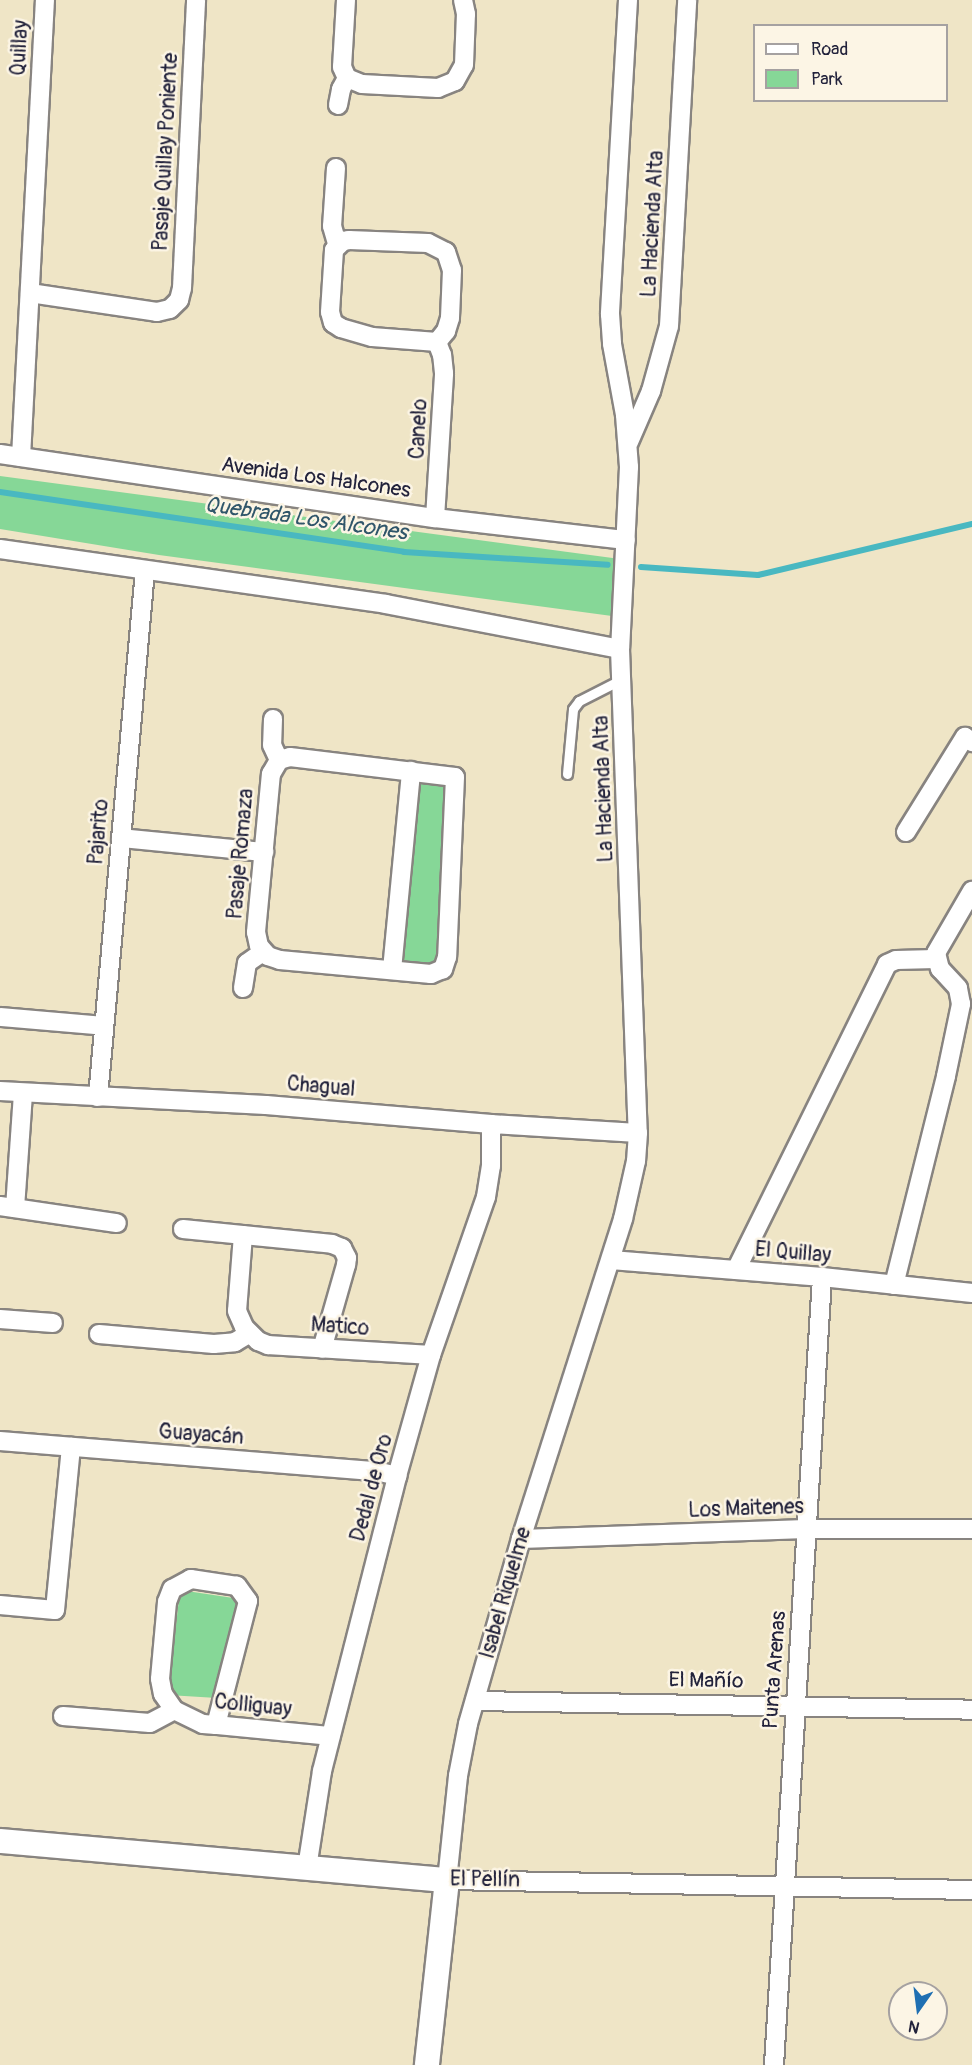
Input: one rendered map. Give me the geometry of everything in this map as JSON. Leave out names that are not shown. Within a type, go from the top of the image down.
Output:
[{"type":"street","name":"Quillay","points":[[21,457],[45,0]]},
{"type":"street","name":"Pasaje Quillay Poniente","points":[[30,293],[157,312],[175,305],[182,288],[196,0]]},
{"type":"street","points":[[346,0],[342,67],[347,78],[362,84],[438,88],[450,85],[461,74],[464,65],[466,14],[464,0]]},
{"type":"street","name":"La Hacienda Alta","points":[[628,0],[610,314],[615,366],[628,443],[620,649],[623,679],[638,1133]]},
{"type":"street","name":"La Hacienda Alta","points":[[628,443],[659,369],[669,326],[687,0]]},
{"type":"street","points":[[339,105],[341,89],[347,78]]},
{"type":"street","points":[[336,168],[332,226],[337,244],[333,256],[330,312],[333,322],[341,328],[372,337],[437,342],[446,331],[450,318],[452,270],[446,252],[428,243],[349,240],[337,244]]},
{"type":"street","name":"Canelo","points":[[435,518],[444,373],[442,355],[437,342]]},
{"type":"street","name":"Avenida Los Halcones","points":[[0,454],[435,518],[626,540]]},
{"type":"street","points":[[0,549],[396,606],[620,649]]},
{"type":"street","name":"Pajarito","points":[[98,1097],[145,570]]},
{"type":"street","points":[[243,988],[247,963],[263,952],[280,960],[431,974],[443,969],[447,957],[455,777],[290,757],[279,760],[272,744],[273,719]]},
{"type":"street","points":[[906,832],[970,735]]},
{"type":"street","name":"Pasaje Romaza","points":[[263,952],[256,939],[256,932],[271,774],[279,760]]},
{"type":"street","points":[[392,970],[411,771]]},
{"type":"street","points":[[121,838],[264,852]]},
{"type":"street","points":[[894,1285],[946,1076],[961,1004],[958,988],[939,969],[936,958],[972,891]]},
{"type":"street","points":[[736,1270],[887,964],[896,960],[936,958]]},
{"type":"street","points":[[0,1017],[104,1026]]},
{"type":"street","name":"Chagual","points":[[0,1091],[277,1106],[490,1124],[638,1133]]},
{"type":"street","points":[[23,1093],[7,1207],[117,1223]]},
{"type":"street","name":"Dedal de Oro","points":[[308,1868],[315,1807],[330,1736],[397,1476],[431,1355],[486,1197],[491,1166],[490,1124]]},
{"type":"street","name":"Isabel Riquelme","points":[[427,2065],[458,1776],[475,1701],[521,1539],[611,1260],[632,1184],[638,1133]]},
{"type":"street","points":[[183,1230],[332,1244],[345,1252],[346,1265],[322,1349]]},
{"type":"street","points":[[99,1334],[214,1344],[235,1342],[250,1333],[240,1320],[236,1301],[243,1235]]},
{"type":"street","name":"El Quillay","points":[[611,1260],[822,1277],[972,1293]]},
{"type":"street","name":"Punta Arenas","points":[[774,2065],[783,1886],[822,1277]]},
{"type":"street","points":[[0,1319],[52,1323]]},
{"type":"street","name":"Matico","points":[[250,1333],[258,1341],[268,1345],[431,1355]]},
{"type":"street","name":"Guayacán","points":[[0,1441],[376,1471],[397,1476]]},
{"type":"street","points":[[0,1605],[55,1610],[71,1447]]},
{"type":"street","name":"Los Maitenes","points":[[521,1539],[806,1529],[972,1529]]},
{"type":"street","points":[[63,1716],[150,1723],[174,1710],[163,1694],[160,1679],[167,1602],[172,1589],[177,1584],[191,1579],[231,1584],[245,1595],[248,1607],[216,1725]]},
{"type":"street","name":"El Mañío","points":[[475,1701],[972,1710]]},
{"type":"street","name":"Colliguay","points":[[174,1710],[191,1720],[216,1725],[330,1736]]},
{"type":"street","name":"El Pellín","points":[[0,1841],[447,1880],[972,1890]]},
{"type":"lane","points":[[567,774],[573,709],[579,701],[623,679]]},
{"type":"green space","points":[[0,476],[620,559],[612,616],[159,555],[0,529]]},
{"type":"green space","points":[[414,780],[452,783],[436,965],[398,961]]},
{"type":"green space","points":[[180,1590],[240,1599],[217,1698],[168,1695]]},
{"type":"waterway","name":"Quebrada Los Alcones","points":[[0,492],[404,552],[608,565]]},
{"type":"waterway","name":"Quebrada Los Alcones","points":[[641,567],[758,575],[972,524]]}]
